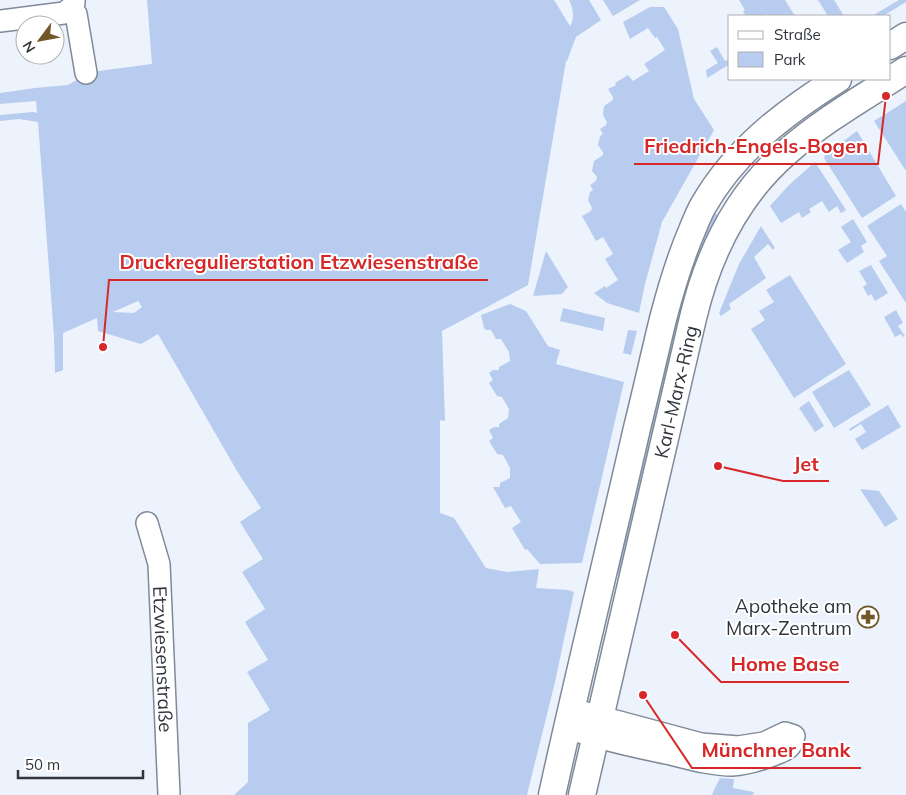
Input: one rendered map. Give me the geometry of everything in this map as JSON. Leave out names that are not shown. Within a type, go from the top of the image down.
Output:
[{"type":"main road","points":[[891,45],[906,36]]},
{"type":"main road","name":"Karl-Marx-Ring","points":[[891,80],[906,70]]},
{"type":"main road","name":"Karl-Marx-Ring","points":[[552,795],[651,368],[672,284],[685,245],[702,207],[738,158],[776,122],[836,80]]},
{"type":"main road","name":"Karl-Marx-Ring","points":[[582,795],[693,318],[699,294],[714,253],[728,225],[745,198],[758,181],[786,153],[814,129],[890,80]]},
{"type":"street","points":[[0,21],[64,13],[72,4],[76,14],[86,73]]},
{"type":"street","name":"Etzwiesenstraße","points":[[147,523],[159,564],[169,795]]},
{"type":"street","points":[[569,718],[597,727],[714,764],[734,765],[756,761],[785,750],[791,746],[794,736],[785,733],[764,743],[738,748],[597,727]]},
{"type":"green space","points":[[147,0],[554,0],[570,26],[573,20],[573,13],[569,0],[589,0],[601,20],[576,37],[566,61],[528,285],[442,331],[445,421],[440,420],[440,513],[454,518],[486,568],[507,572],[539,569],[536,588],[574,592],[555,682],[527,795],[234,795],[248,782],[248,723],[270,710],[247,672],[268,660],[245,622],[265,609],[242,572],[263,559],[240,522],[261,508],[237,471],[158,334],[141,344],[98,331],[97,318],[63,333],[63,370],[55,373],[54,336],[38,122],[19,119],[0,121],[0,115],[37,113],[36,101],[0,104],[0,93],[68,85],[91,72],[152,64]],"holes":[[[138,301],[142,307],[134,313],[113,312]]]},
{"type":"green space","points":[[603,0],[640,0],[613,16]]},
{"type":"green space","points":[[739,0],[785,0],[794,15],[745,15],[743,11],[745,10]]},
{"type":"green space","points":[[818,0],[834,0],[843,15],[827,15]]},
{"type":"green space","points":[[899,0],[906,0],[906,2],[885,15],[874,15]]},
{"type":"green space","points":[[650,7],[664,7],[678,29],[694,99],[714,130],[662,222],[639,313],[607,303],[594,293],[618,280],[605,259],[613,254],[603,237],[596,241],[582,216],[591,211],[592,208],[588,200],[590,192],[593,190],[590,185],[596,181],[597,177],[592,171],[594,161],[603,155],[598,145],[600,136],[603,134],[600,129],[607,122],[603,115],[604,106],[613,100],[608,89],[628,75],[633,81],[649,71],[644,64],[665,50],[657,37],[655,38],[648,28],[630,39],[623,22]]},
{"type":"green space","points":[[717,47],[725,61],[728,60],[728,65],[707,78],[706,70],[718,63],[710,51]]},
{"type":"green space","points":[[906,101],[906,171],[874,121]]},
{"type":"green space","points":[[857,131],[896,196],[862,218],[824,158],[825,155]]},
{"type":"green space","points":[[815,162],[846,210],[841,213],[837,206],[829,212],[822,201],[809,209],[811,212],[802,218],[799,212],[781,223],[770,206],[789,185]]},
{"type":"green space","points":[[901,204],[906,212],[906,303],[879,261],[887,256],[867,226]]},
{"type":"green space","points":[[712,211],[722,218],[599,683],[594,682],[618,579],[619,554],[672,320]]},
{"type":"green space","points":[[853,219],[867,242],[861,246],[864,252],[847,263],[838,250],[851,242],[841,227]]},
{"type":"green space","points":[[761,226],[775,248],[773,250],[768,244],[754,257],[766,278],[729,304],[731,309],[721,316],[719,313],[739,264]]},
{"type":"green space","points":[[546,251],[568,287],[562,294],[533,296]]},
{"type":"green space","points":[[871,265],[888,293],[875,301],[871,294],[868,296],[863,287],[867,284],[859,271]]},
{"type":"green space","points":[[790,275],[846,364],[794,398],[751,329],[765,320],[759,311],[774,302],[766,290]]},
{"type":"green space","points":[[510,304],[526,311],[548,346],[560,350],[556,364],[624,382],[582,563],[540,564],[527,549],[525,550],[512,528],[521,522],[511,506],[505,508],[493,487],[500,487],[500,483],[510,478],[510,468],[503,455],[497,454],[489,441],[493,438],[489,430],[499,427],[499,424],[508,418],[509,409],[502,397],[497,396],[489,383],[493,380],[489,373],[493,370],[499,370],[499,367],[510,361],[509,352],[501,339],[496,339],[491,330],[484,328],[481,315]]},
{"type":"green space","points":[[563,308],[605,318],[603,331],[560,321]]},
{"type":"green space","points":[[896,310],[903,323],[898,326],[905,336],[903,337],[901,334],[895,337],[884,317]]},
{"type":"green space","points":[[628,330],[637,331],[631,355],[623,353]]},
{"type":"green space","points":[[849,370],[871,405],[834,428],[812,392]]},
{"type":"green space","points":[[809,401],[824,426],[815,432],[799,408]]},
{"type":"green space","points":[[888,405],[901,427],[862,450],[855,439],[866,432],[861,424],[850,431],[849,429]]},
{"type":"green space","points":[[860,489],[879,491],[898,519],[885,527]]},
{"type":"green space","points":[[720,778],[734,779],[733,788],[754,792],[753,795],[712,795]]},
{"type":"place","name":"Friedrich-Engels-Bogen","points":[[886,96]]},
{"type":"place","name":"Druckregulierstation Etzwiesenstraße","points":[[103,347]]},
{"type":"place","name":"Jet","points":[[718,466]]},
{"type":"place","name":"Apotheke am Marx-Zentrum","points":[[868,617]]},
{"type":"place","name":"Home Base","points":[[675,635]]},
{"type":"place","name":"Münchner Bank","points":[[643,695]]}]
